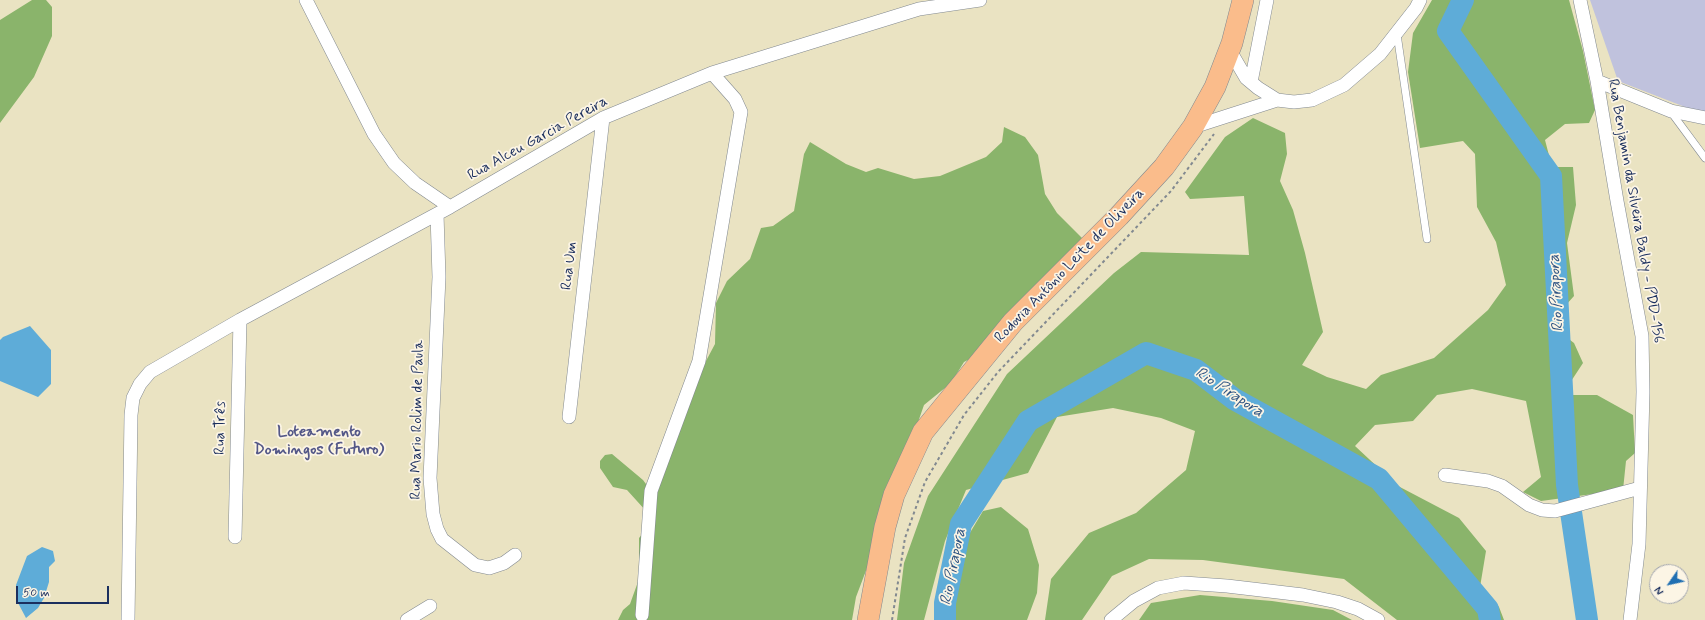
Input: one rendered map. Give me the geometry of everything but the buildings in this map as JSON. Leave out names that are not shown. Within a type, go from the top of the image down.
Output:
[{"type":"main road","name":"Rodovia Antônio Leite de Oliveira","points":[[868,620],[885,527],[894,495],[923,432],[1013,322],[1119,216],[1164,167],[1193,127],[1215,87],[1229,49],[1244,0]]},
{"type":"street","points":[[306,0],[374,134],[394,163],[415,183],[450,207]]},
{"type":"street","name":"Rua Alceu Garcia Pereira","points":[[128,620],[131,415],[134,398],[140,384],[150,372],[240,320],[450,207],[603,118],[712,73],[919,8],[980,0]]},
{"type":"street","points":[[1252,82],[1267,0]]},
{"type":"street","points":[[1193,127],[1277,100],[1294,102],[1312,100],[1344,85],[1380,54],[1420,0]]},
{"type":"street","name":"Rua Benjamin da Silveira Baldy - PDD-156","points":[[1580,0],[1597,81],[1642,336],[1643,392],[1639,544],[1630,620]]},
{"type":"street","points":[[1229,49],[1246,78],[1277,100]]},
{"type":"street","points":[[642,615],[651,491],[699,361],[741,112],[735,99],[712,73]]},
{"type":"street","points":[[1597,81],[1670,111],[1705,118]]},
{"type":"street","name":"Rua Um","points":[[569,417],[603,118]]},
{"type":"street","name":"Rua Mario Rolim de Paula","points":[[437,214],[439,277],[430,478],[433,514],[436,529],[442,539],[475,566],[490,568],[504,563],[515,554]]},
{"type":"street","name":"Rua Três","points":[[235,537],[240,320]]},
{"type":"street","points":[[1445,475],[1488,481],[1502,486],[1529,504],[1542,510],[1555,511],[1640,488]]},
{"type":"street","points":[[1111,620],[1134,601],[1158,588],[1184,583],[1227,586],[1337,602],[1358,609],[1378,620]]},
{"type":"street","points":[[407,620],[430,606]]},
{"type":"lane","points":[[1397,33],[1427,239]]},
{"type":"lane","points":[[1670,111],[1705,158]]},
{"type":"path","points":[[892,620],[905,538],[925,482],[964,415],[998,372],[1171,191],[1218,129]]},
{"type":"shaded area","points":[[1590,0],[1705,0],[1705,112],[1698,112],[1618,81]]},
{"type":"green space","points":[[32,0],[46,0],[52,7],[52,36],[34,77],[0,123],[0,20]]},
{"type":"green space","points":[[1432,0],[1569,0],[1583,51],[1595,110],[1589,123],[1565,124],[1545,140],[1552,167],[1573,167],[1576,205],[1567,243],[1574,296],[1549,324],[1574,343],[1583,363],[1562,395],[1597,395],[1633,415],[1635,453],[1626,461],[1623,490],[1541,501],[1523,492],[1541,477],[1526,401],[1472,389],[1437,395],[1413,421],[1375,425],[1355,446],[1398,486],[1459,518],[1486,551],[1480,587],[1499,607],[1504,620],[1397,620],[1344,579],[1203,560],[1149,559],[1112,576],[1082,620],[1045,620],[1051,579],[1089,533],[1136,513],[1186,470],[1195,431],[1161,418],[1113,408],[1057,417],[1028,473],[966,490],[945,541],[924,620],[897,620],[904,563],[928,496],[1007,374],[1114,273],[1141,252],[1249,255],[1244,196],[1190,199],[1185,192],[1225,137],[1253,118],[1285,133],[1287,154],[1280,181],[1293,210],[1305,253],[1323,332],[1302,365],[1327,377],[1366,389],[1381,375],[1434,358],[1488,310],[1506,285],[1496,242],[1477,207],[1475,154],[1463,141],[1420,148],[1408,72],[1413,33]]},
{"type":"green space","points":[[1004,127],[1025,137],[1038,155],[1045,194],[1057,213],[1083,239],[987,350],[964,362],[951,383],[924,405],[856,597],[852,620],[618,620],[623,610],[630,604],[639,579],[639,538],[652,523],[646,511],[627,490],[613,487],[600,468],[600,461],[605,455],[612,454],[643,480],[652,492],[690,391],[715,344],[716,303],[727,281],[750,259],[761,228],[773,226],[794,211],[804,154],[810,142],[846,164],[866,172],[878,168],[914,179],[940,176],[986,157],[1002,142]]},
{"type":"green space","points":[[1001,507],[1028,529],[1039,565],[1037,593],[1027,620],[952,620],[965,541],[983,511]]},
{"type":"green space","points":[[1200,595],[1272,601],[1333,610],[1352,620],[1139,620],[1151,603]]},
{"type":"water","points":[[30,326],[51,350],[51,384],[38,397],[0,381],[0,340],[3,337]]},
{"type":"water","points":[[42,547],[53,551],[55,561],[49,567],[49,582],[44,598],[38,608],[26,618],[17,601],[16,585],[27,556]]},
{"type":"waterway","name":"Rio Pirapora","points":[[1463,0],[1448,31],[1551,176],[1567,485],[1587,620]]},
{"type":"waterway","name":"Rio Pirapora","points":[[945,620],[945,603],[961,524],[1028,421],[1146,353],[1196,370],[1234,399],[1379,479],[1488,609],[1490,620]]},
{"type":"district","name":"Loteamento Domingos (Futuro)","points":[[319,442]]}]
